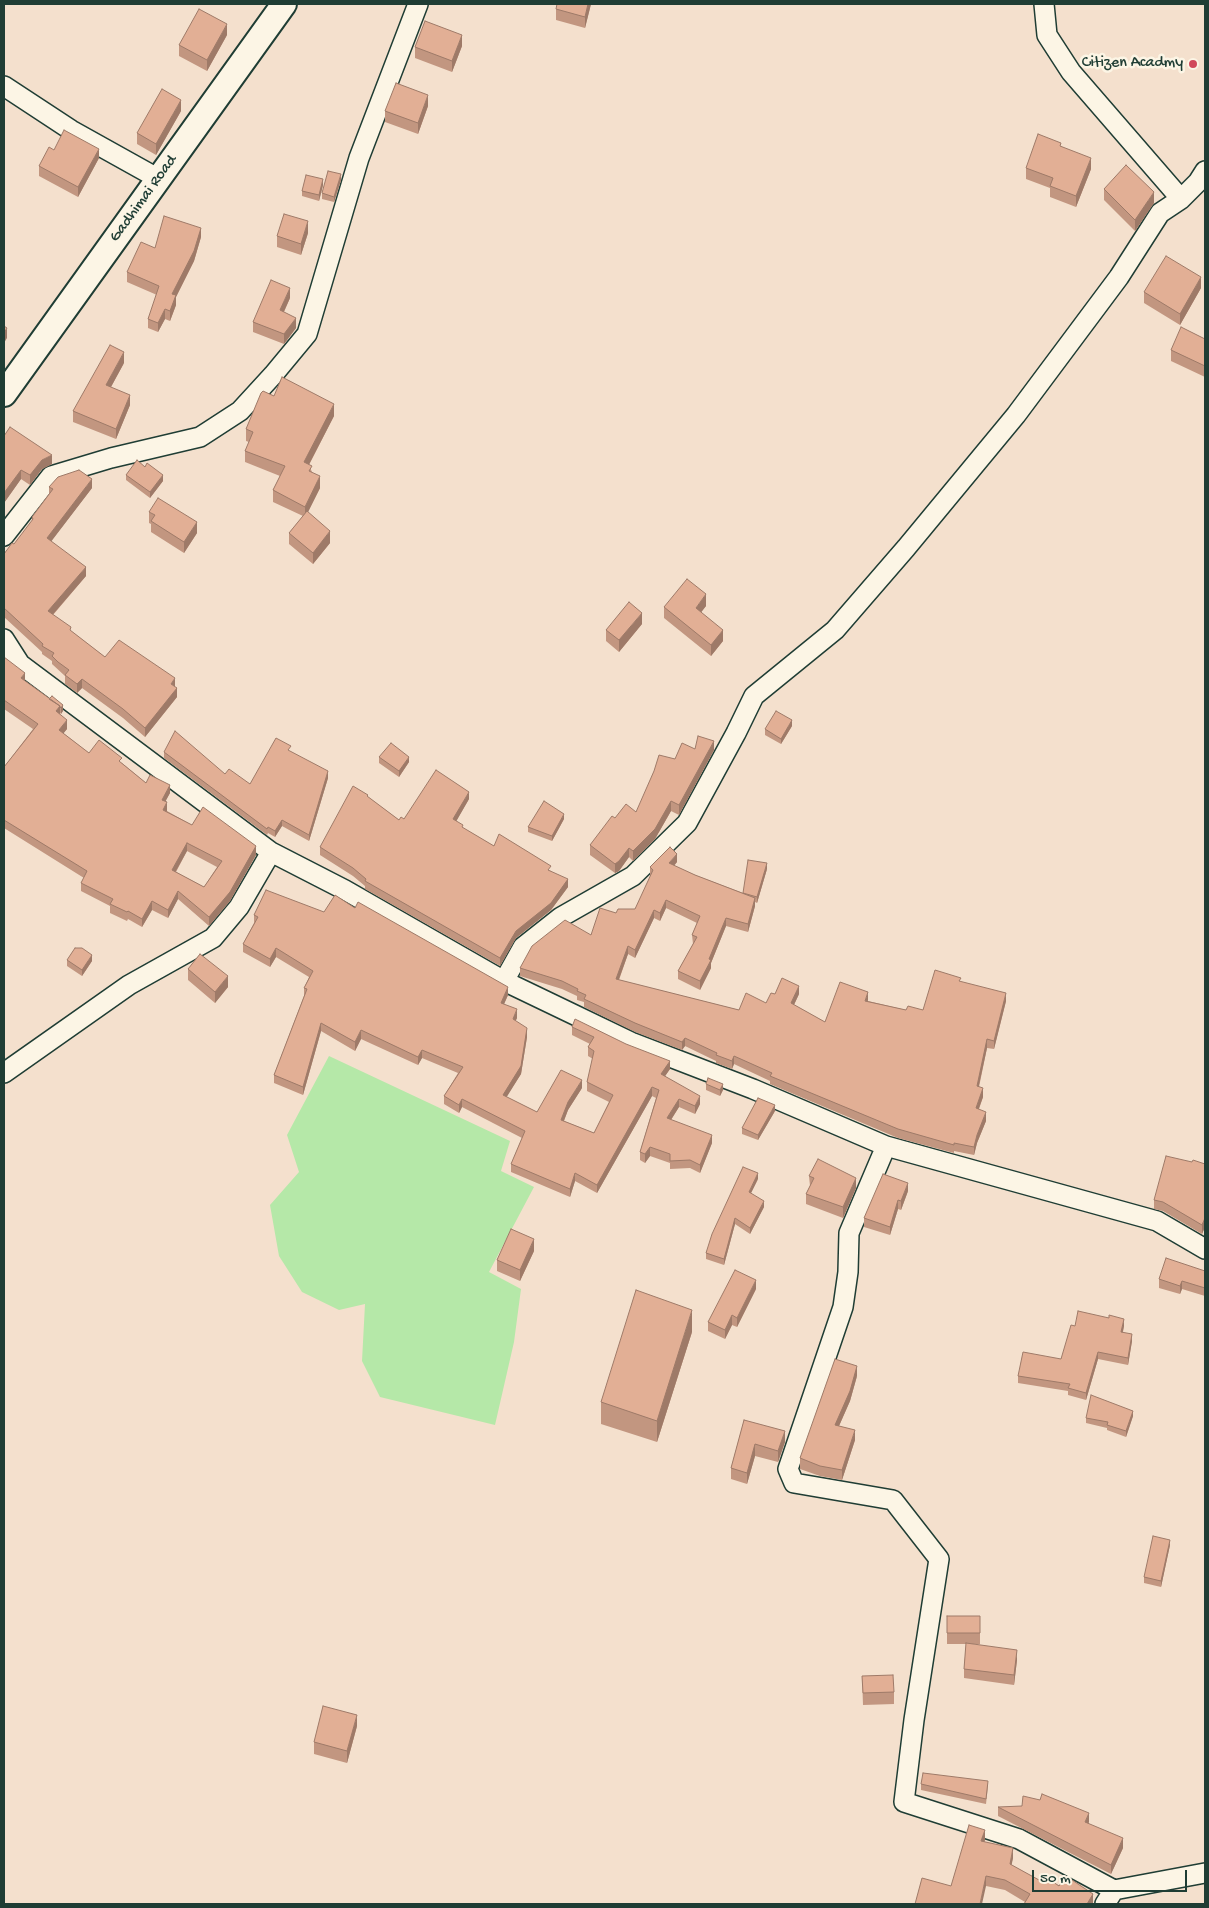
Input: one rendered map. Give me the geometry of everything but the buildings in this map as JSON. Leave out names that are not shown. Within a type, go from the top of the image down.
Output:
[{"type":"street","name":"Gadhimai Road","points":[[4,394],[284,4]]},
{"type":"street","points":[[4,536],[51,476],[111,458],[200,437],[240,411],[307,334],[359,158],[418,4]]},
{"type":"street","points":[[1044,4],[1047,35],[1071,72],[1181,199]]},
{"type":"street","points":[[4,86],[70,130],[159,179]]},
{"type":"street","points":[[504,981],[523,947],[561,917],[633,876],[687,823],[754,696],[835,630],[1016,415],[1119,277],[1160,214],[1181,199],[1198,182],[1205,170]]},
{"type":"street","points":[[4,639],[20,664],[271,852],[345,890],[504,981],[631,1042],[753,1089],[886,1146],[1157,1221],[1205,1249]]},
{"type":"street","points":[[4,1073],[129,985],[212,938],[239,907],[271,852]]},
{"type":"street","points":[[886,1146],[849,1233],[848,1272],[844,1307],[788,1469],[794,1483],[893,1500],[939,1559],[914,1720],[904,1802],[1019,1839],[1110,1897],[1205,1873]]},
{"type":"green space","points":[[329,1056],[510,1141],[501,1171],[534,1187],[489,1272],[521,1289],[514,1342],[495,1425],[380,1397],[362,1361],[365,1304],[339,1310],[302,1292],[279,1256],[270,1205],[299,1172],[287,1135]]},
{"type":"place","name":"Citizen Acadmy","points":[[1193,64]]}]
